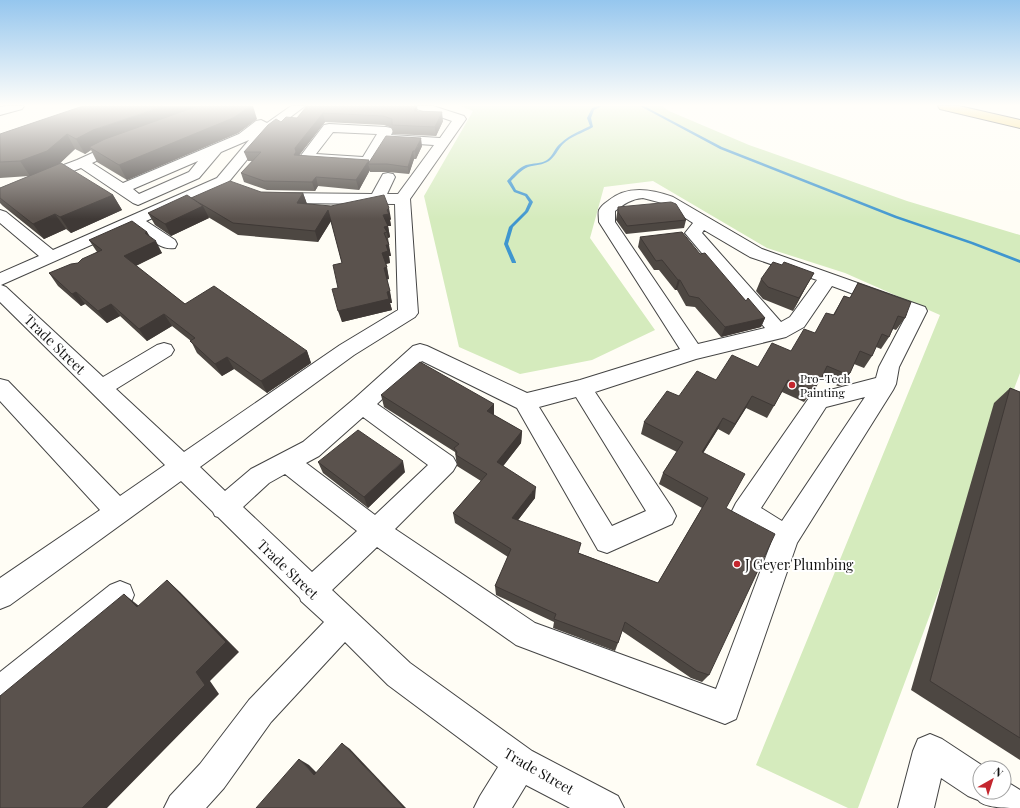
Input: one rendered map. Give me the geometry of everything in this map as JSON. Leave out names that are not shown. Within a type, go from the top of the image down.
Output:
[{"type":"street","points":[[0,194],[82,163],[108,149],[122,144]]},
{"type":"street","points":[[121,189],[228,144]]},
{"type":"street","points":[[0,280],[222,181],[253,144]]},
{"type":"street","points":[[317,144],[306,158],[367,162],[378,144]]},
{"type":"street","points":[[0,595],[346,350],[408,313],[402,198],[442,144]]},
{"type":"street","points":[[138,200],[194,175],[218,148]]},
{"type":"street","points":[[82,163],[155,211]]},
{"type":"street","points":[[377,199],[388,177]]},
{"type":"street","points":[[222,181],[236,186]]},
{"type":"street","points":[[693,352],[627,241],[607,222],[607,210],[615,201],[627,196],[641,193],[656,196],[678,204],[691,230],[779,332]]},
{"type":"street","points":[[265,198],[402,198]]},
{"type":"street","points":[[0,215],[56,255],[75,266]]},
{"type":"street","points":[[135,220],[169,244]]},
{"type":"street","points":[[287,462],[376,531],[526,635],[725,708],[786,538],[885,384],[889,366],[918,311],[691,230]]},
{"type":"street","points":[[525,402],[581,388],[693,352],[779,332],[797,322],[828,278]]},
{"type":"street","name":"Trade Street","points":[[0,291],[224,508],[399,674],[520,763],[606,808]]},
{"type":"street","points":[[101,388],[164,350]]},
{"type":"street","points":[[224,508],[260,476],[311,449],[362,405],[420,351],[525,402],[607,541],[663,516],[581,388]]},
{"type":"street","points":[[786,538],[745,511],[819,401],[885,384]]},
{"type":"street","points":[[0,387],[118,512]]},
{"type":"street","points":[[311,591],[445,464],[362,405]]},
{"type":"street","points":[[0,692],[120,595]]},
{"type":"street","points":[[182,808],[212,776],[260,711],[344,622]]},
{"type":"street","points":[[916,808],[930,751],[972,779]]},
{"type":"street","points":[[492,808],[520,763]]},
{"type":"street","points":[[1004,800],[1016,808]]},
{"type":"green space","points":[[454,144],[746,144],[907,201],[1020,235],[1020,373],[858,808],[848,808],[756,765],[940,315],[845,273],[767,248],[653,181],[604,187],[590,238],[655,330],[592,360],[520,374],[459,347],[424,196]]},
{"type":"building","points":[[0,144],[56,144],[47,151],[20,161],[0,162]]},
{"type":"building","points":[[96,144],[171,144],[119,165],[89,147]]},
{"type":"building","points":[[251,144],[298,144],[295,148],[296,152],[294,155],[369,160],[356,180],[316,177],[312,182],[264,181],[241,173],[261,152],[244,152]]},
{"type":"building","points":[[381,144],[418,144],[415,151],[413,151],[408,167],[387,164],[368,164]]},
{"type":"building","points":[[61,163],[113,195],[60,217],[55,214],[33,224],[0,198],[0,188]]},
{"type":"building","points":[[230,181],[261,192],[303,193],[297,203],[331,206],[384,195],[389,208],[387,210],[389,214],[383,215],[388,226],[384,227],[387,232],[384,233],[389,245],[386,245],[388,251],[382,253],[387,267],[384,268],[390,291],[387,292],[389,299],[338,311],[332,289],[338,288],[333,265],[342,263],[328,210],[315,231],[233,223],[191,198]]},
{"type":"building","points":[[187,195],[203,206],[165,224],[148,213]]},
{"type":"building","points":[[671,202],[676,204],[686,220],[627,226],[618,212],[618,207]]},
{"type":"building","points":[[132,221],[156,241],[124,256],[185,304],[214,286],[307,351],[261,381],[227,357],[215,364],[190,341],[195,338],[164,314],[139,329],[111,304],[98,311],[76,292],[72,294],[49,273],[71,264],[78,263],[82,259],[102,250],[89,240]]},
{"type":"building","points":[[682,232],[700,254],[705,253],[746,301],[748,298],[765,318],[725,327],[699,298],[689,296],[680,280],[678,280],[662,260],[656,261],[640,237]]},
{"type":"building","points":[[773,262],[782,265],[784,262],[814,273],[799,298],[768,287],[761,279]]},
{"type":"building","points":[[858,283],[911,302],[905,318],[898,316],[889,337],[882,334],[872,356],[860,351],[850,373],[846,374],[827,366],[820,381],[817,382],[812,390],[788,380],[774,406],[752,396],[735,424],[723,418],[702,452],[745,474],[726,508],[775,534],[709,675],[697,671],[625,622],[618,643],[554,619],[556,614],[495,586],[511,549],[453,513],[487,474],[456,455],[457,452],[454,448],[459,444],[381,395],[420,362],[494,404],[487,411],[522,431],[497,462],[536,487],[512,518],[581,543],[578,553],[658,583],[708,498],[663,473],[683,442],[644,422],[667,391],[679,396],[697,371],[716,380],[732,355],[758,367],[772,343],[791,351],[804,329],[815,333],[826,313],[834,315],[844,296],[850,298]]},
{"type":"building","points":[[1010,388],[1020,392],[1020,738],[930,681]]},
{"type":"building","points":[[358,430],[403,461],[364,497],[318,462]]},
{"type":"building","points":[[167,580],[226,642],[196,672],[205,685],[82,808],[0,808],[0,696],[124,594],[137,607]]},
{"type":"building","points":[[342,743],[404,808],[256,808],[299,759],[314,775]]},
{"type":"waterway","points":[[514,262],[506,244],[511,227],[527,211],[531,202],[526,195],[515,191],[509,181],[523,168],[549,160],[561,144]]},
{"type":"waterway","points":[[713,144],[896,217],[972,243],[1020,262]]},
{"type":"place","name":"Pro-Tech Painting","points":[[792,385]]},
{"type":"place","name":"J Geyer Plumbing","points":[[737,564]]}]
